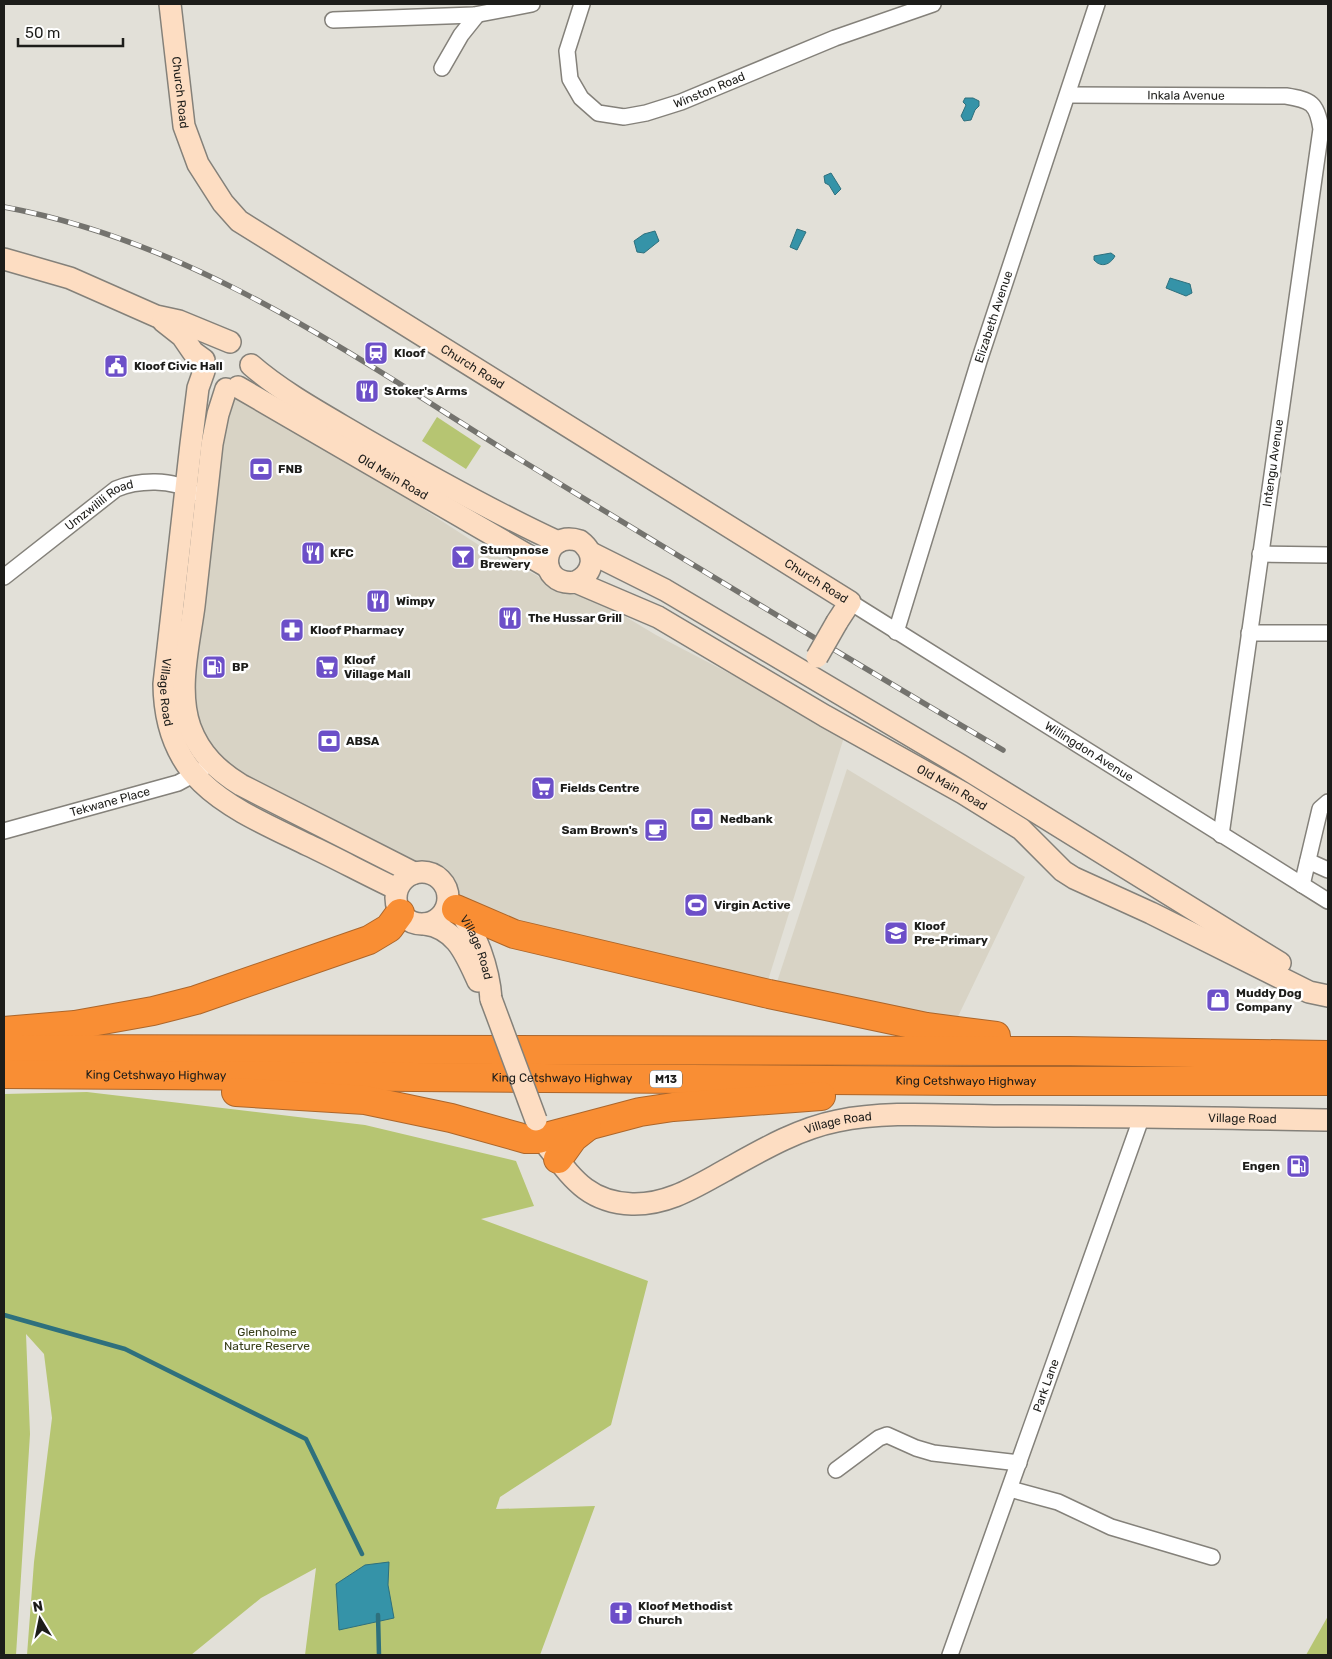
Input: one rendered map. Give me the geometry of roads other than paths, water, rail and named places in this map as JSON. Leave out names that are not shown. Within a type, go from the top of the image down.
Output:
[{"type":"highway","points":[[4,1031],[116,1019],[196,1000],[369,940],[389,928],[399,901]]},
{"type":"highway","points":[[452,906],[514,934],[769,994],[926,1027],[1070,1050]]},
{"type":"highway","name":"King Cetshwayo Highway","points":[[4,1049],[1070,1050],[1328,1055]]},
{"type":"highway","name":"King Cetshwayo Highway","points":[[4,1074],[963,1081],[1328,1081]]},
{"type":"highway","points":[[73,1074],[167,1088],[365,1100],[441,1116],[526,1139],[573,1138],[588,1126],[640,1112],[672,1107],[888,1093],[934,1088],[963,1081]]},
{"type":"main road","name":"Church Road","points":[[170,4],[184,126],[198,164],[223,203],[239,221],[850,602],[817,657]]},
{"type":"main road","points":[[4,259],[70,278],[156,316],[179,321],[243,347],[250,358],[251,365],[248,378],[232,388],[214,386],[204,366],[182,336],[156,316]]},
{"type":"main road","points":[[204,366],[211,348],[223,342],[230,342]]},
{"type":"main road","name":"Old Main Road","points":[[251,365],[338,423],[396,457],[497,512],[558,542]]},
{"type":"main road","name":"Village Road","points":[[204,366],[198,388],[166,664],[164,706],[176,747],[193,776],[216,796],[399,901]]},
{"type":"main road","name":"Village Road","points":[[232,388],[214,429],[188,656],[185,700],[190,727],[198,745],[212,764],[241,786],[414,873]]},
{"type":"main road","name":"Old Main Road","points":[[232,388],[548,567]]},
{"type":"main road","points":[[565,539],[580,541],[590,552],[591,567],[588,574],[576,582],[562,582],[551,574],[548,567],[548,553],[558,542],[565,539]]},
{"type":"main road","name":"Old Main Road","points":[[590,552],[665,590],[960,765],[1097,848],[1292,971],[1326,995]]},
{"type":"main road","name":"Old Main Road","points":[[576,582],[658,617],[825,716],[963,793],[1021,829],[1063,871],[1129,910],[1310,992],[1326,995]]},
{"type":"main road","points":[[830,589],[837,622]]},
{"type":"main road","points":[[784,662],[799,663],[817,657],[819,673],[826,687]]},
{"type":"main road","points":[[1084,882],[1096,877],[1102,870],[1097,848]]},
{"type":"main road","points":[[1129,910],[1136,891],[1131,870]]},
{"type":"main road","points":[[414,873],[431,873],[442,881],[452,906],[442,915],[425,924],[415,923],[399,901],[404,879],[414,873]]},
{"type":"main road","name":"Village Road","points":[[452,906],[473,931],[490,986],[491,999],[545,1139],[573,1180],[592,1194],[613,1201],[648,1204],[662,1202],[696,1187],[788,1137],[836,1121],[886,1115],[1142,1116],[1328,1120]]},
{"type":"main road","name":"Village Road","points":[[425,924],[442,928],[453,937],[482,990],[491,999]]},
{"type":"street","points":[[333,20],[476,15],[532,4]]},
{"type":"street","name":"Winston Road","points":[[582,4],[567,51],[570,79],[581,98],[598,113],[624,117],[646,114],[681,102],[835,38],[932,4]]},
{"type":"street","name":"Elizabeth Avenue","points":[[896,632],[979,361],[1068,95],[1096,4]]},
{"type":"street","points":[[442,68],[461,35],[476,15]]},
{"type":"street","name":"Inkala Avenue","points":[[1068,95],[1226,95],[1302,99]]},
{"type":"street","name":"Intengu Avenue","points":[[1221,835],[1321,129],[1317,111],[1311,103],[1302,99]]},
{"type":"street","name":"Umzwilili Road","points":[[4,577],[116,489],[138,482],[186,488]]},
{"type":"street","points":[[186,488],[205,504]]},
{"type":"street","points":[[1260,554],[1328,555]]},
{"type":"street","name":"Willingdon Avenue","points":[[850,602],[1328,901]]},
{"type":"street","points":[[1249,634],[1328,632]]},
{"type":"street","name":"Tekwane Place","points":[[4,831],[170,785],[193,776],[212,764]]},
{"type":"street","points":[[1302,885],[1320,809],[1328,802]]},
{"type":"street","points":[[1308,861],[1328,870]]},
{"type":"street","name":"Park Lane","points":[[950,1655],[1142,1116]]},
{"type":"street","points":[[836,1470],[879,1438],[887,1435],[916,1448],[933,1453],[1019,1464]]},
{"type":"street","points":[[1010,1490],[1058,1502],[1111,1527],[1212,1557]]},
{"type":"water","points":[[965,98],[973,98],[979,101],[979,106],[971,120],[964,121],[961,116],[966,105],[963,102]]},
{"type":"water","points":[[831,173],[841,189],[835,195],[829,185],[825,183],[824,176]]},
{"type":"water","points":[[797,229],[806,232],[797,250],[790,247]]},
{"type":"water","points":[[655,231],[659,241],[644,253],[637,252],[634,241],[644,234]]},
{"type":"water","points":[[1111,253],[1115,256],[1108,263],[1102,265],[1094,260],[1094,256]]},
{"type":"water","points":[[1170,278],[1190,284],[1192,293],[1186,296],[1166,288]]},
{"type":"water","points":[[389,1562],[388,1585],[394,1618],[339,1630],[336,1584],[365,1565]]},
{"type":"waterway","points":[[4,1315],[125,1349],[306,1439],[362,1554]]},
{"type":"waterway","points":[[378,1615],[379,1655]]},
{"type":"railway","points":[[4,207],[74,224],[141,246],[205,274],[268,306],[330,341],[634,529],[1003,750]]},
{"type":"place","name":"Kloof","points":[[376,353]]},
{"type":"place","name":"Kloof Civic Hall","points":[[116,366]]},
{"type":"place","name":"Stoker's Arms","points":[[367,391]]},
{"type":"place","name":"FNB","points":[[261,469]]},
{"type":"place","name":"KFC","points":[[313,553]]},
{"type":"place","name":"Stumpnose Brewery","points":[[463,557]]},
{"type":"place","name":"Wimpy","points":[[378,601]]},
{"type":"place","name":"The Hussar Grill","points":[[510,618]]},
{"type":"place","name":"Kloof Pharmacy","points":[[292,630]]},
{"type":"place","name":"BP","points":[[214,667]]},
{"type":"place","name":"Kloof Village Mall","points":[[327,667]]},
{"type":"place","name":"ABSA","points":[[329,741]]},
{"type":"place","name":"Fields Centre","points":[[543,788]]},
{"type":"place","name":"Nedbank","points":[[702,819]]},
{"type":"place","name":"Sam Brown's","points":[[656,830]]},
{"type":"place","name":"Virgin Active","points":[[696,905]]},
{"type":"place","name":"Kloof Pre-Primary","points":[[896,933]]},
{"type":"place","name":"Muddy Dog Company","points":[[1218,1000]]},
{"type":"place","name":"Engen","points":[[1298,1166]]},
{"type":"place","name":"Kloof Methodist Church","points":[[621,1613]]},
{"type":"park label","name":"Glenholme Nature Reserve","points":[[267,1339]]}]
